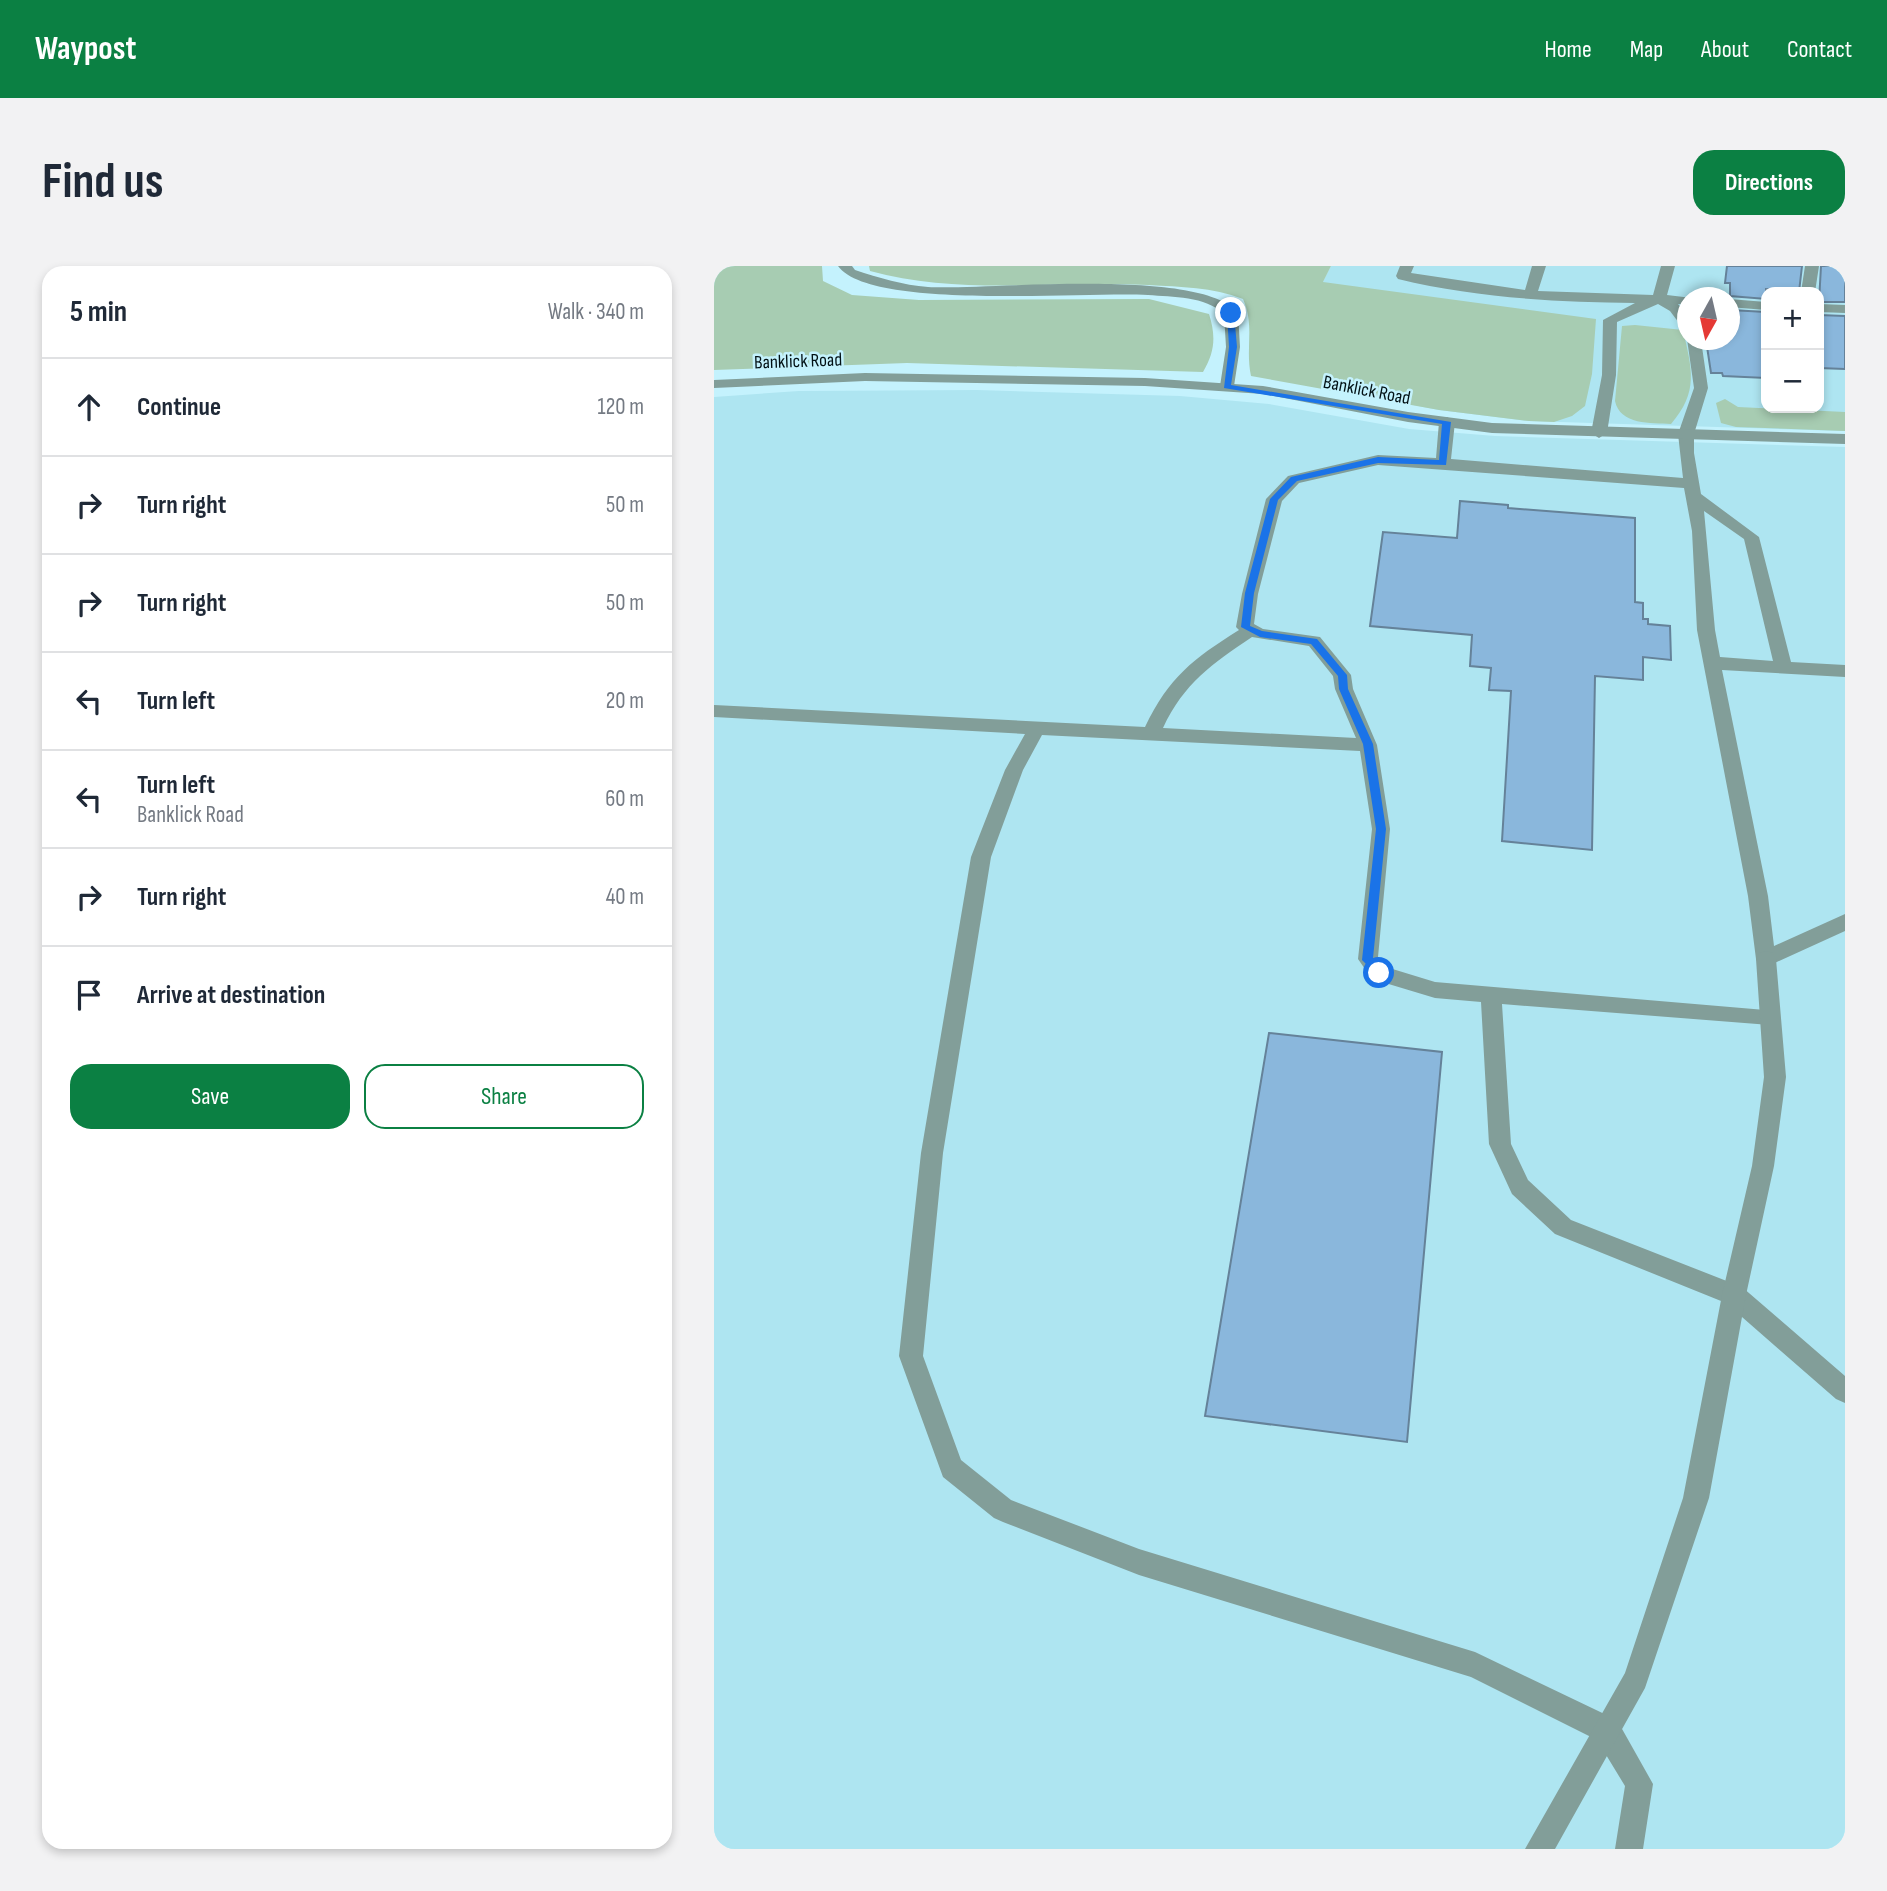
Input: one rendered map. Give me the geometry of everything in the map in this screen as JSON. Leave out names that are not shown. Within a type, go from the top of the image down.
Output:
[{"type":"street","points":[[845,266],[850,274],[881,284],[927,292],[1118,289],[1181,293],[1220,303],[1231,313],[1233,347],[1227,386]]},
{"type":"street","points":[[1407,266],[1403,276],[1530,295],[1677,299]]},
{"type":"street","points":[[1530,295],[1539,266]]},
{"type":"street","points":[[1659,298],[1668,266]]},
{"type":"street","points":[[1809,287],[1812,266]]},
{"type":"street","points":[[1659,298],[1677,310]]},
{"type":"street","points":[[1600,433],[1609,375],[1610,320],[1659,298]]},
{"type":"street","points":[[1740,304],[1761,306]]},
{"type":"street","points":[[1824,308],[1845,310]]},
{"type":"street","points":[[1539,1849],[1636,1679],[1696,1498],[1734,1295],[1763,1166],[1775,1077],[1766,958],[1758,896],[1706,630],[1694,491],[1686,453],[1686,434],[1700,388],[1695,350]]},
{"type":"street","name":"Banklick Road","points":[[714,384],[947,377],[1227,386],[1492,428],[1845,439]]},
{"type":"street","points":[[1443,463],[1447,422]]},
{"type":"street","points":[[1770,1017],[1435,990],[1379,973],[1368,960],[1381,829],[1368,744],[1344,689],[1342,675],[1314,641],[1250,631],[1245,627],[1250,593],[1274,499],[1294,479],[1378,460],[1443,463],[1694,491],[1751,537],[1784,668]]},
{"type":"street","points":[[1152,732],[1168,698],[1206,659],[1250,631]]},
{"type":"street","points":[[1713,663],[1845,671]]},
{"type":"street","points":[[714,711],[1368,744]]},
{"type":"street","points":[[1038,726],[1014,770],[981,857],[932,1153],[911,1356],[953,1468],[1003,1509],[1139,1562],[1475,1665],[1607,1730],[1639,1784],[1629,1849]]},
{"type":"street","points":[[1766,958],[1845,922]]},
{"type":"street","points":[[1491,994],[1500,1144],[1520,1187],[1563,1227],[1734,1295],[1845,1391]]},
{"type":"shaded area","points":[[1331,266],[1845,266],[1845,431],[1529,421],[1439,410],[1367,396],[1377,371],[1323,282]]},
{"type":"shaded area","points":[[977,390],[1180,396],[1269,404],[1409,429],[1495,436],[1845,447],[1845,1849],[714,1849],[714,397],[799,391]]},
{"type":"green space","points":[[714,266],[822,266],[823,281],[852,295],[919,300],[1149,299],[1209,314],[1213,330],[1212,351],[1203,372],[907,363],[714,370]]},
{"type":"green space","points":[[869,266],[1331,266],[1323,282],[1596,319],[1592,374],[1585,406],[1572,416],[1554,422],[1439,410],[1251,376],[1247,309],[1243,299],[1220,292],[1148,285],[1008,286],[938,283],[870,271]]},
{"type":"green space","points":[[1622,326],[1677,329],[1677,350],[1687,350],[1691,368],[1689,390],[1686,401],[1671,424],[1637,421],[1623,415],[1618,409],[1615,401]]},
{"type":"green space","points":[[1725,399],[1738,407],[1761,408],[1761,413],[1845,412],[1845,431],[1736,427],[1721,423],[1716,403]]},
{"type":"building","points":[[1727,266],[1802,266],[1800,287],[1761,287],[1761,299],[1740,297],[1740,287],[1730,287],[1730,283],[1725,283]]},
{"type":"building","points":[[1821,266],[1845,266],[1845,302],[1824,302],[1824,287],[1820,287]]},
{"type":"building","points":[[1740,311],[1761,312],[1761,378],[1711,373],[1708,350],[1740,350]]},
{"type":"building","points":[[1824,315],[1845,316],[1845,369],[1824,368]]},
{"type":"building","points":[[1460,501],[1508,505],[1508,508],[1635,518],[1635,602],[1643,603],[1643,619],[1648,619],[1648,624],[1670,626],[1671,660],[1643,657],[1643,680],[1595,676],[1592,850],[1502,841],[1511,691],[1489,690],[1491,668],[1470,666],[1472,635],[1370,626],[1383,532],[1457,538]]},
{"type":"building","points":[[1269,1033],[1442,1052],[1407,1442],[1205,1416]]},
{"type":"route","points":[[1231,313],[1233,347],[1227,386],[1447,422],[1443,463],[1378,460],[1342,467],[1294,479],[1274,499],[1250,593],[1245,627],[1260,634],[1314,641],[1342,675],[1344,689],[1368,744],[1381,829],[1368,960],[1379,973]]}]
